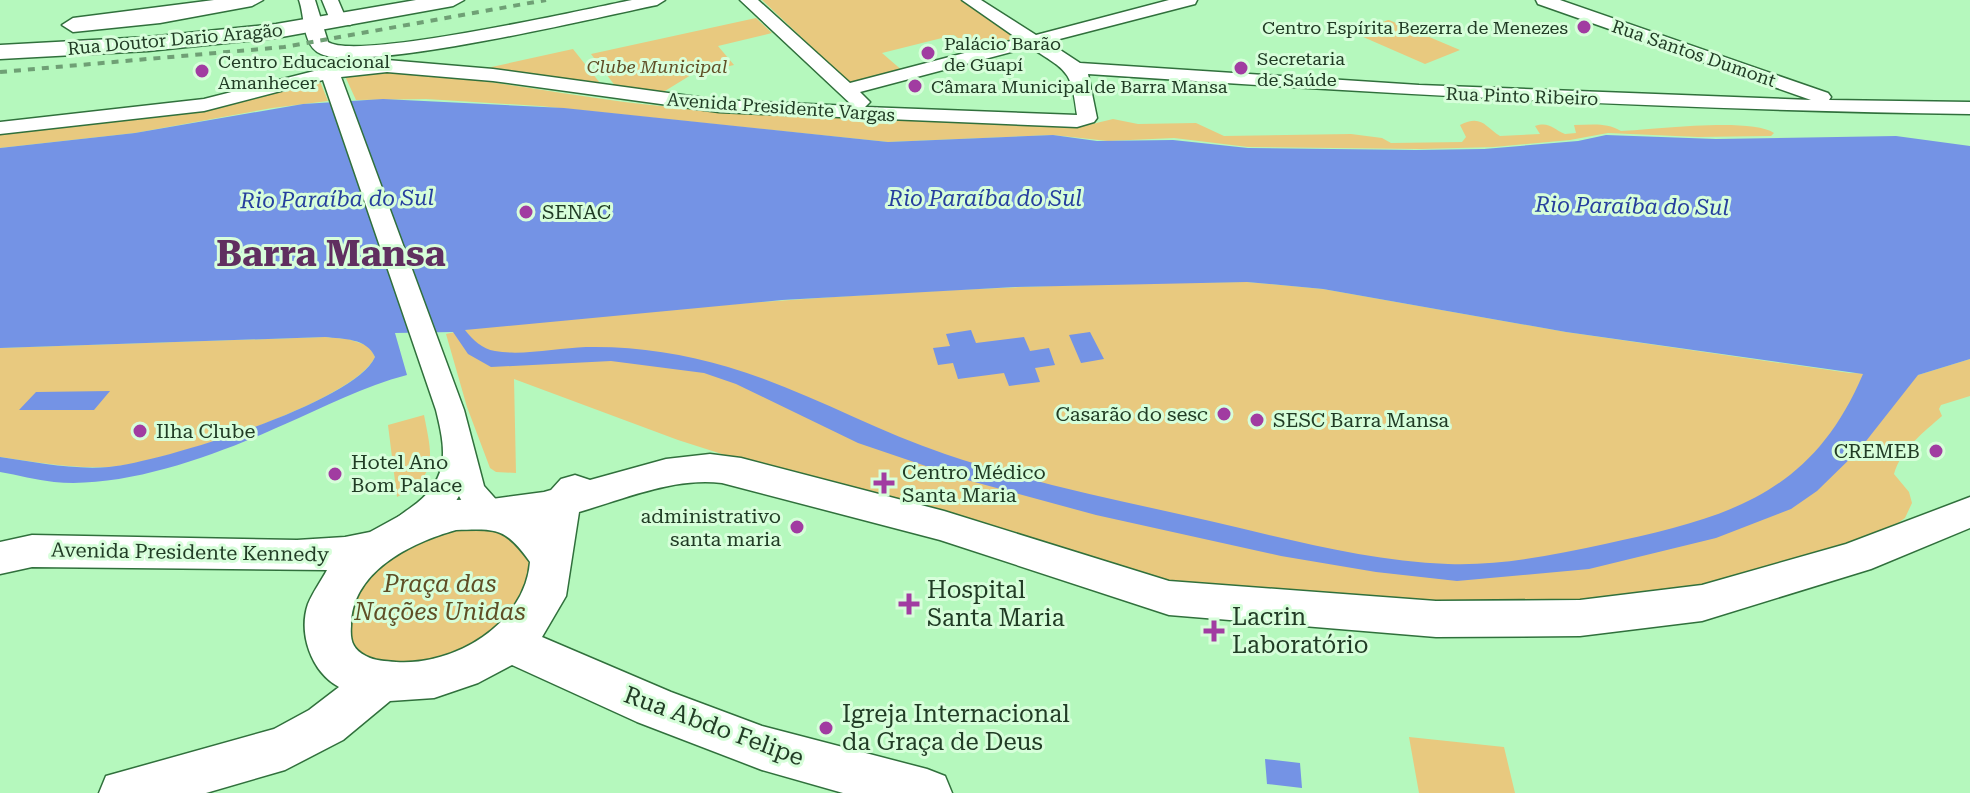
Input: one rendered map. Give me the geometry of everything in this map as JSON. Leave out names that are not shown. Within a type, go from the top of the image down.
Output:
[{"type":"main road","points":[[0,31],[160,16],[252,0]]},
{"type":"main road","name":"Rua Doutor Dario Aragão","points":[[0,52],[148,44],[315,25],[453,0]]},
{"type":"main road","points":[[577,490],[553,526],[549,556],[551,569],[543,598],[522,628],[507,642],[468,666],[424,680],[381,681],[348,669],[337,659],[326,633],[326,618],[339,587],[350,572],[384,542],[419,525],[451,516],[520,512],[577,490],[715,468],[917,518],[1169,598],[1436,619],[1509,621],[1580,618],[1702,603],[1856,557],[1970,512]]},
{"type":"main road","points":[[493,514],[527,525],[541,539],[549,556]]},
{"type":"main road","name":"Avenida Presidente Kennedy","points":[[0,558],[32,551],[297,556],[345,553],[384,542]]},
{"type":"main road","name":"Rua Abdo Felipe","points":[[507,642],[654,707],[762,748],[927,793]]},
{"type":"main road","points":[[124,793],[285,748],[326,725],[381,681]]},
{"type":"street","points":[[307,0],[315,25],[315,38],[325,51],[347,55],[407,47]]},
{"type":"street","points":[[330,0],[337,18],[350,20]]},
{"type":"street","points":[[236,99],[316,67],[657,0]]},
{"type":"street","points":[[748,0],[845,90],[870,108],[888,114]]},
{"type":"street","points":[[970,0],[1075,68]]},
{"type":"street","points":[[845,90],[1189,0]]},
{"type":"street","name":"Rua Santos Dumont","points":[[1544,0],[1844,106]]},
{"type":"street","points":[[428,43],[426,53],[438,69]]},
{"type":"street","points":[[370,55],[329,69],[450,410],[472,493],[482,508],[493,514]]},
{"type":"street","name":"Avenida Presidente Vargas","points":[[334,82],[387,66],[438,69],[703,105],[1080,121],[1088,116],[1082,82],[1075,68]]},
{"type":"street","name":"Rua Pinto Ribeiro","points":[[1075,68],[1419,91],[1745,105],[1970,108]]},
{"type":"street","points":[[0,128],[150,112],[334,82]]},
{"type":"street","points":[[826,112],[849,102],[850,97],[845,90]]},
{"type":"street","name":"Avenida Presidente Kennedy","points":[[384,542],[444,496],[457,472],[460,447]]},
{"type":"green space","points":[[762,0],[967,0],[1025,41],[978,53],[954,35],[882,53],[904,72],[852,85]]},
{"type":"green space","name":"Clube Municipal","points":[[756,18],[772,33],[718,46],[734,65],[691,75],[660,94],[616,87],[591,54]]},
{"type":"green space","points":[[1388,20],[1460,50],[1425,64],[1354,33]]},
{"type":"green space","points":[[573,49],[600,83],[487,68]]},
{"type":"green space","points":[[366,71],[477,80],[624,102],[714,111],[1084,126],[1113,119],[1138,124],[1196,123],[1224,136],[1351,134],[1382,138],[1391,143],[1462,142],[1466,137],[1460,125],[1473,121],[1483,123],[1500,136],[1540,134],[1535,126],[1544,124],[1565,134],[1576,133],[1574,125],[1610,126],[1621,131],[1723,125],[1762,128],[1774,133],[1771,136],[1698,137],[1608,133],[1494,147],[1421,149],[1248,147],[1174,138],[1108,141],[1053,135],[888,142],[540,106],[426,99],[356,100],[344,74]]},
{"type":"green space","points":[[319,79],[328,101],[135,133],[0,148],[0,132],[157,116]]},
{"type":"green space","name":"SESC Barra Mansa","points":[[1247,282],[1323,289],[1566,332],[1850,373],[1918,375],[1970,359],[1970,396],[1941,405],[1942,416],[1914,442],[1897,465],[1894,474],[1909,492],[1912,503],[1905,518],[1843,550],[1700,601],[1235,605],[949,527],[678,440],[514,379],[516,473],[496,472],[490,468],[467,407],[446,334],[566,316],[828,297],[1037,286]]},
{"type":"green space","name":"Ilha Clube","points":[[325,337],[348,339],[369,346],[375,357],[360,375],[332,393],[253,428],[169,455],[109,467],[68,466],[0,457],[0,348]]},
{"type":"green space","points":[[424,415],[429,464],[420,481],[397,497],[388,425]]},
{"type":"green space","name":"Praça das Nações Unidas","points":[[436,527],[512,528],[541,578],[477,655],[368,667],[338,627],[351,586]]},
{"type":"green space","points":[[1409,737],[1504,747],[1515,793],[1419,793]]},
{"type":"water","name":"Rio Paraíba do Sul","points":[[383,99],[564,108],[888,142],[1053,135],[1097,141],[1173,140],[1248,148],[1416,150],[1484,149],[1578,141],[1606,135],[1716,139],[1896,136],[1970,146],[1970,359],[1918,375],[1859,450],[1817,491],[1791,509],[1716,538],[1589,569],[1457,581],[1376,572],[1281,556],[1096,515],[967,480],[858,443],[736,384],[704,373],[611,361],[491,367],[468,354],[453,332],[395,333],[407,375],[360,391],[230,447],[172,467],[141,475],[82,483],[47,481],[0,472],[0,457],[68,466],[109,467],[210,442],[295,411],[332,393],[360,375],[375,357],[360,343],[325,337],[0,348],[0,148],[135,133],[303,104]],"holes":[[[1247,282],[1323,289],[1566,332],[1863,374],[1842,416],[1817,449],[1790,475],[1759,495],[1725,511],[1688,524],[1566,552],[1508,561],[1448,564],[1388,559],[1328,548],[1010,474],[918,444],[756,376],[693,358],[658,351],[604,347],[505,352],[482,346],[465,330],[782,300],[1015,287]]]},
{"type":"water","points":[[971,330],[976,343],[1024,337],[1030,351],[1049,348],[1055,365],[1035,368],[1040,382],[1009,386],[1004,373],[958,379],[953,363],[938,365],[933,348],[950,346],[946,334]]},
{"type":"water","points":[[1090,332],[1104,359],[1081,363],[1069,335]]},
{"type":"water","points":[[110,391],[94,410],[19,410],[36,392]]},
{"type":"water","points":[[1265,759],[1300,763],[1302,788],[1267,784]]},
{"type":"railway","points":[[0,72],[284,47],[546,0]]},
{"type":"place","name":"Centro Espírita Bezerra de Menezes","points":[[1584,27]]},
{"type":"place","name":"Palácio Barão de Guapí","points":[[928,53]]},
{"type":"place","name":"Secretaria de Saúde","points":[[1241,68]]},
{"type":"place","name":"Centro Educacional Amanhecer","points":[[202,71]]},
{"type":"place","name":"Câmara Municipal de Barra Mansa","points":[[915,86]]},
{"type":"place","name":"SENAC","points":[[526,212]]},
{"type":"place","name":"Casarão do sesc","points":[[1224,414]]},
{"type":"place","name":"SESC Barra Mansa","points":[[1257,420]]},
{"type":"place","name":"Ilha Clube","points":[[140,431]]},
{"type":"place","name":"CREMEB","points":[[1936,451]]},
{"type":"place","name":"Hotel Ano Bom Palace","points":[[335,474]]},
{"type":"place","name":"Centro Médico Santa Maria","points":[[884,483]]},
{"type":"place","name":"administrativo santa maria","points":[[797,527]]},
{"type":"place","name":"Hospital Santa Maria","points":[[909,604]]},
{"type":"place","name":"Lacrin Laboratório","points":[[1214,631]]},
{"type":"place","name":"Igreja Internacional da Graça de Deus","points":[[826,728]]},
{"type":"district","name":"Barra Mansa","points":[[331,254]]}]
